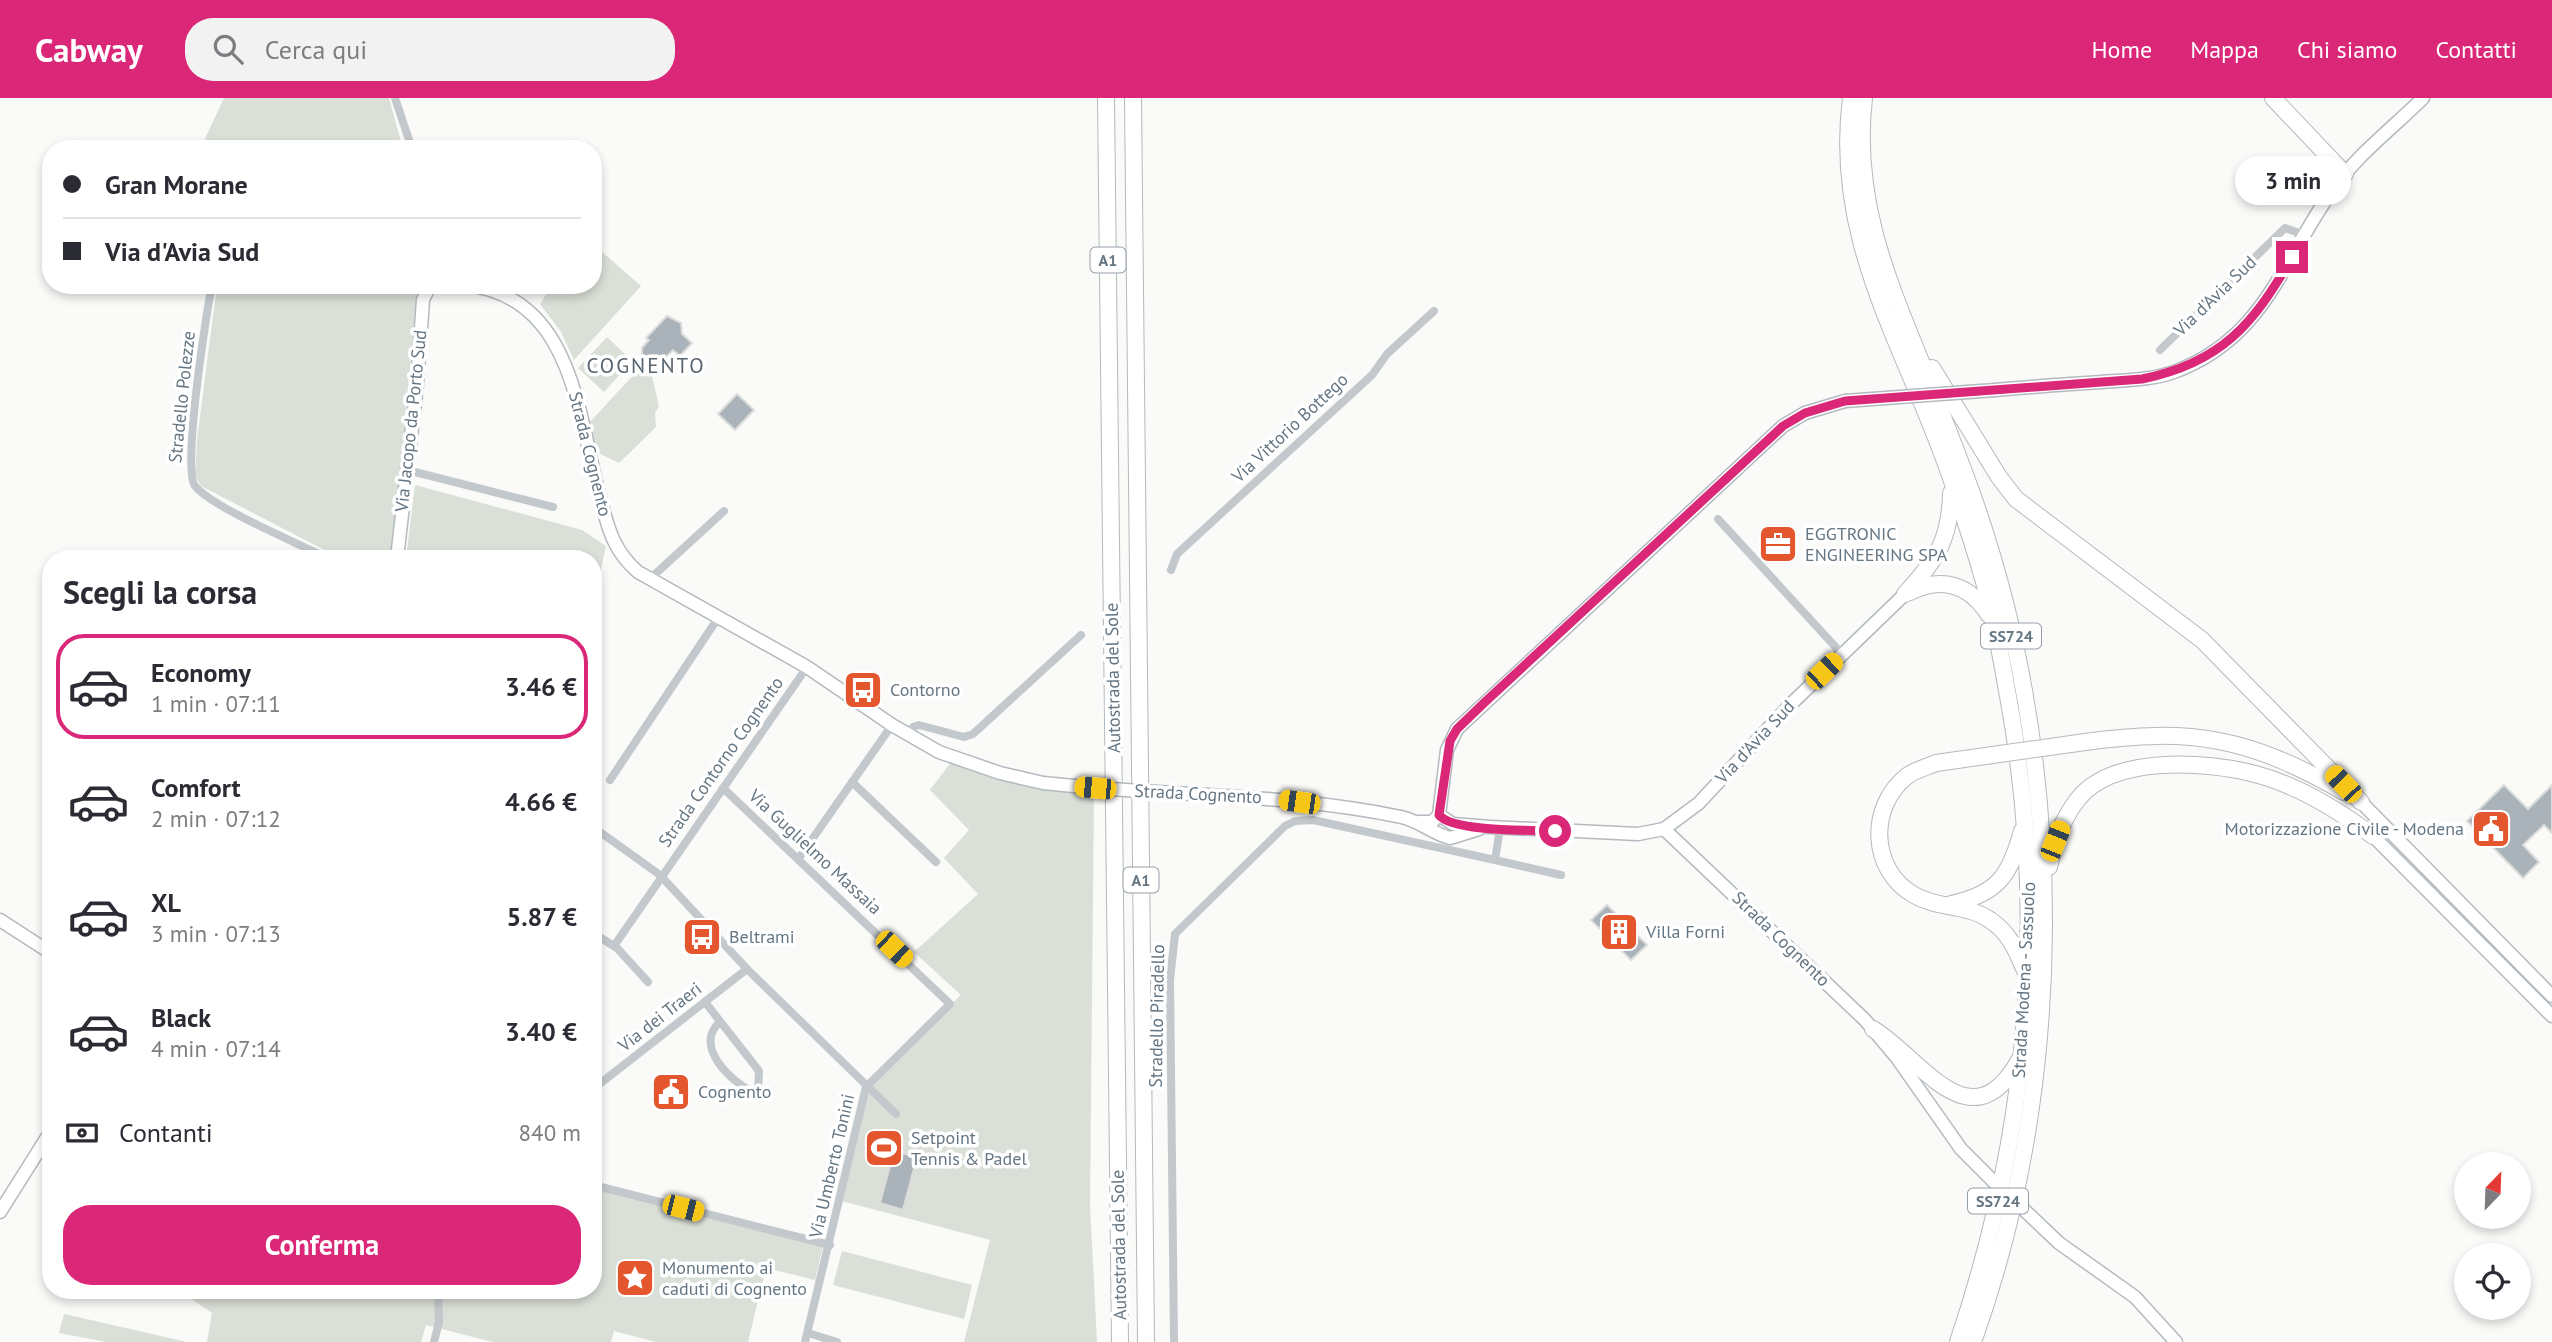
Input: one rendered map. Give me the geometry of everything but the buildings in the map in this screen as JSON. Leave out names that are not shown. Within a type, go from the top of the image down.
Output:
[{"type":"highway","name":"Autostrada del Sole","points":[[1106,98],[1120,1342]]},
{"type":"highway","name":"Autostrada del Sole","points":[[1133,98],[1146,1342]]},
{"type":"highway","name":"SS724","points":[[1851,98],[1847,150],[1854,224],[1867,268],[1918,375]]},
{"type":"highway","name":"SS724","points":[[1864,98],[1861,149],[1869,217],[1918,375]]},
{"type":"highway","points":[[2273,98],[2345,174]]},
{"type":"highway","points":[[1895,302],[1998,477],[2016,499],[2202,640],[2361,802]]},
{"type":"highway","name":"Strada Modena - Sassuolo","points":[[1918,375],[1995,625],[2026,818],[2029,864],[2028,977],[2018,1100],[1998,1200],[1958,1342]]},
{"type":"highway","name":"Strada Modena - Sassuolo","points":[[1918,375],[1977,508],[1999,578],[2027,714],[2037,786],[2044,886],[2041,1012],[2032,1100],[2003,1244],[1973,1342]]},
{"type":"highway","points":[[1905,594],[1925,572],[1944,544],[1951,512],[1951,480]]},
{"type":"highway","points":[[1905,594],[1933,583],[1963,587],[1983,606],[1995,625]]},
{"type":"highway","points":[[2028,977],[2010,939],[2000,927],[1976,912],[1924,901],[1896,881],[1878,841],[1882,807],[1908,775],[1936,763],[2141,734],[2216,739],[2254,750],[2309,774],[2361,802]]},
{"type":"highway","points":[[2044,886],[2059,831],[2080,797],[2120,771],[2152,766],[2187,765],[2255,774],[2307,794],[2373,836]]},
{"type":"highway","points":[[2309,774],[2350,809],[2373,836]]},
{"type":"highway","points":[[1947,905],[1981,895],[2001,882],[2014,859],[2026,818]]},
{"type":"highway","points":[[1873,1029],[1892,1041],[1940,1087],[1963,1097],[1980,1096],[1992,1091],[2012,1075],[2022,1057]]},
{"type":"street","points":[[395,98],[409,140]]},
{"type":"street","name":"Via d'Avia Sud","points":[[1438,817],[1447,750],[1457,729],[1783,426],[1805,413],[1845,401],[2142,379],[2173,372],[2203,359],[2246,327],[2267,301],[2305,235],[2345,174],[2423,98]]},
{"type":"street","name":"Via d'Avia Sud","points":[[2160,350],[2285,228],[2305,235]]},
{"type":"street","name":"Stradello Polezze","points":[[211,294],[191,445],[189,474],[193,485],[212,500],[311,550]]},
{"type":"street","name":"Via Jacopo da Porto Sud","points":[[398,550],[423,300],[426,294]]},
{"type":"street","name":"Strada Cognento","points":[[502,294],[513,299],[546,329],[556,344],[577,397],[590,461],[615,548],[638,572],[652,577],[807,667],[889,730],[909,735],[939,751],[1000,773],[1043,783],[1275,799],[1419,822],[1450,838],[1495,828]]},
{"type":"street","name":"Via Vittorio Bottego","points":[[1171,570],[1177,554],[1372,375],[1387,354],[1434,311]]},
{"type":"street","points":[[407,470],[553,507]]},
{"type":"street","points":[[652,577],[724,511]]},
{"type":"street","points":[[1718,519],[1842,654]]},
{"type":"street","name":"Via d'Avia Sud","points":[[1664,829],[1699,803],[1842,654],[1905,594]]},
{"type":"street","points":[[610,780],[719,618]]},
{"type":"street","points":[[909,735],[913,727],[919,725],[964,737],[973,734],[1081,635]]},
{"type":"street","name":"Strada Contorno Cognento","points":[[614,946],[660,875],[807,667]]},
{"type":"street","points":[[799,858],[889,730]]},
{"type":"street","points":[[852,782],[936,862]]},
{"type":"street","name":"Via Guglielmo Massaia","points":[[723,788],[950,1004],[866,1087]]},
{"type":"street","points":[[2361,802],[2552,996]]},
{"type":"street","name":"Strada Cognento","points":[[1419,822],[1438,817],[1453,824],[1495,828],[1638,834],[1664,829],[1873,1029],[1898,1058],[1961,1149],[1995,1182]]},
{"type":"street","name":"Stradello Piradello","points":[[1174,1342],[1170,980],[1175,934],[1285,826],[1295,821],[1313,820],[1495,860]]},
{"type":"street","points":[[1495,828],[1495,860],[1561,875]]},
{"type":"street","name":"Strada Contorno Cognento","points":[[602,833],[660,875]]},
{"type":"street","points":[[2373,836],[2552,1016]]},
{"type":"street","points":[[660,875],[747,970],[896,1114]]},
{"type":"street","points":[[0,920],[42,947]]},
{"type":"street","points":[[602,939],[614,946],[648,982]]},
{"type":"street","name":"Via dei Traeri","points":[[602,1082],[747,970]]},
{"type":"street","points":[[705,1002],[759,1071],[758,1091],[755,1093],[730,1080],[713,1054],[710,1043],[715,1026],[720,1022]]},
{"type":"street","name":"Via Umberto Tonini","points":[[837,1342],[806,1338],[866,1087]]},
{"type":"street","points":[[0,1212],[42,1145]]},
{"type":"street","points":[[602,1187],[830,1245]]},
{"type":"street","points":[[2020,1206],[2059,1243],[2135,1297],[2176,1342]]},
{"type":"street","points":[[434,1342],[439,1322],[438,1299]]},
{"type":"shaded area","points":[[224,98],[389,98],[401,140],[204,140]]},
{"type":"shaded area","points":[[602,252],[641,286],[574,360],[561,332],[540,304],[546,294],[602,294]]},
{"type":"shaded area","points":[[216,294],[417,294],[393,550],[325,550],[201,486],[195,476],[197,440]]},
{"type":"shaded area","points":[[607,337],[632,361],[604,392],[578,368]]},
{"type":"shaded area","points":[[642,366],[652,376],[659,406],[655,413],[656,427],[619,463],[594,451],[586,426]]},
{"type":"shaded area","points":[[415,485],[582,530],[606,546],[602,564],[602,550],[407,550]]},
{"type":"shaded area","points":[[952,761],[1094,790],[1090,1205],[1097,1342],[964,1342],[990,1240],[838,1200],[866,1086],[961,995],[914,952],[978,894],[944,858],[969,830],[930,790]]},
{"type":"shaded area","points":[[602,1189],[823,1246],[815,1280],[766,1268],[748,1342],[656,1342],[614,1331],[611,1342],[493,1342],[426,1325],[421,1342],[207,1342],[212,1313],[191,1299],[602,1299]]},
{"type":"shaded area","points":[[842,1251],[972,1285],[964,1319],[833,1285]]},
{"type":"shaded area","points":[[64,1314],[187,1342],[106,1342],[59,1333]]},
{"type":"place","name":"EGGTRONIC ENGINEERING SPA","points":[[1778,544]]},
{"type":"place","name":"Contorno","points":[[863,690]]},
{"type":"place","name":"Motorizzazione Civile - Modena","points":[[2491,829]]},
{"type":"place","name":"Villa Forni","points":[[1619,932]]},
{"type":"place","name":"Beltrami","points":[[702,937]]},
{"type":"place","name":"Cognento","points":[[671,1092]]},
{"type":"place","name":"Setpoint Tennis & Padel","points":[[884,1148]]},
{"type":"place","name":"Monumento ai caduti di Cognento","points":[[635,1278]]},
{"type":"district","name":"COGNENTO","points":[[646,366]]},
{"type":"route","points":[[1555,831],[1446,822],[1439,815],[1450,741],[1457,729],[1485,702],[1783,426],[1805,413],[1845,401],[2142,379],[2173,372],[2203,359],[2246,327],[2267,301],[2292,257]]}]
